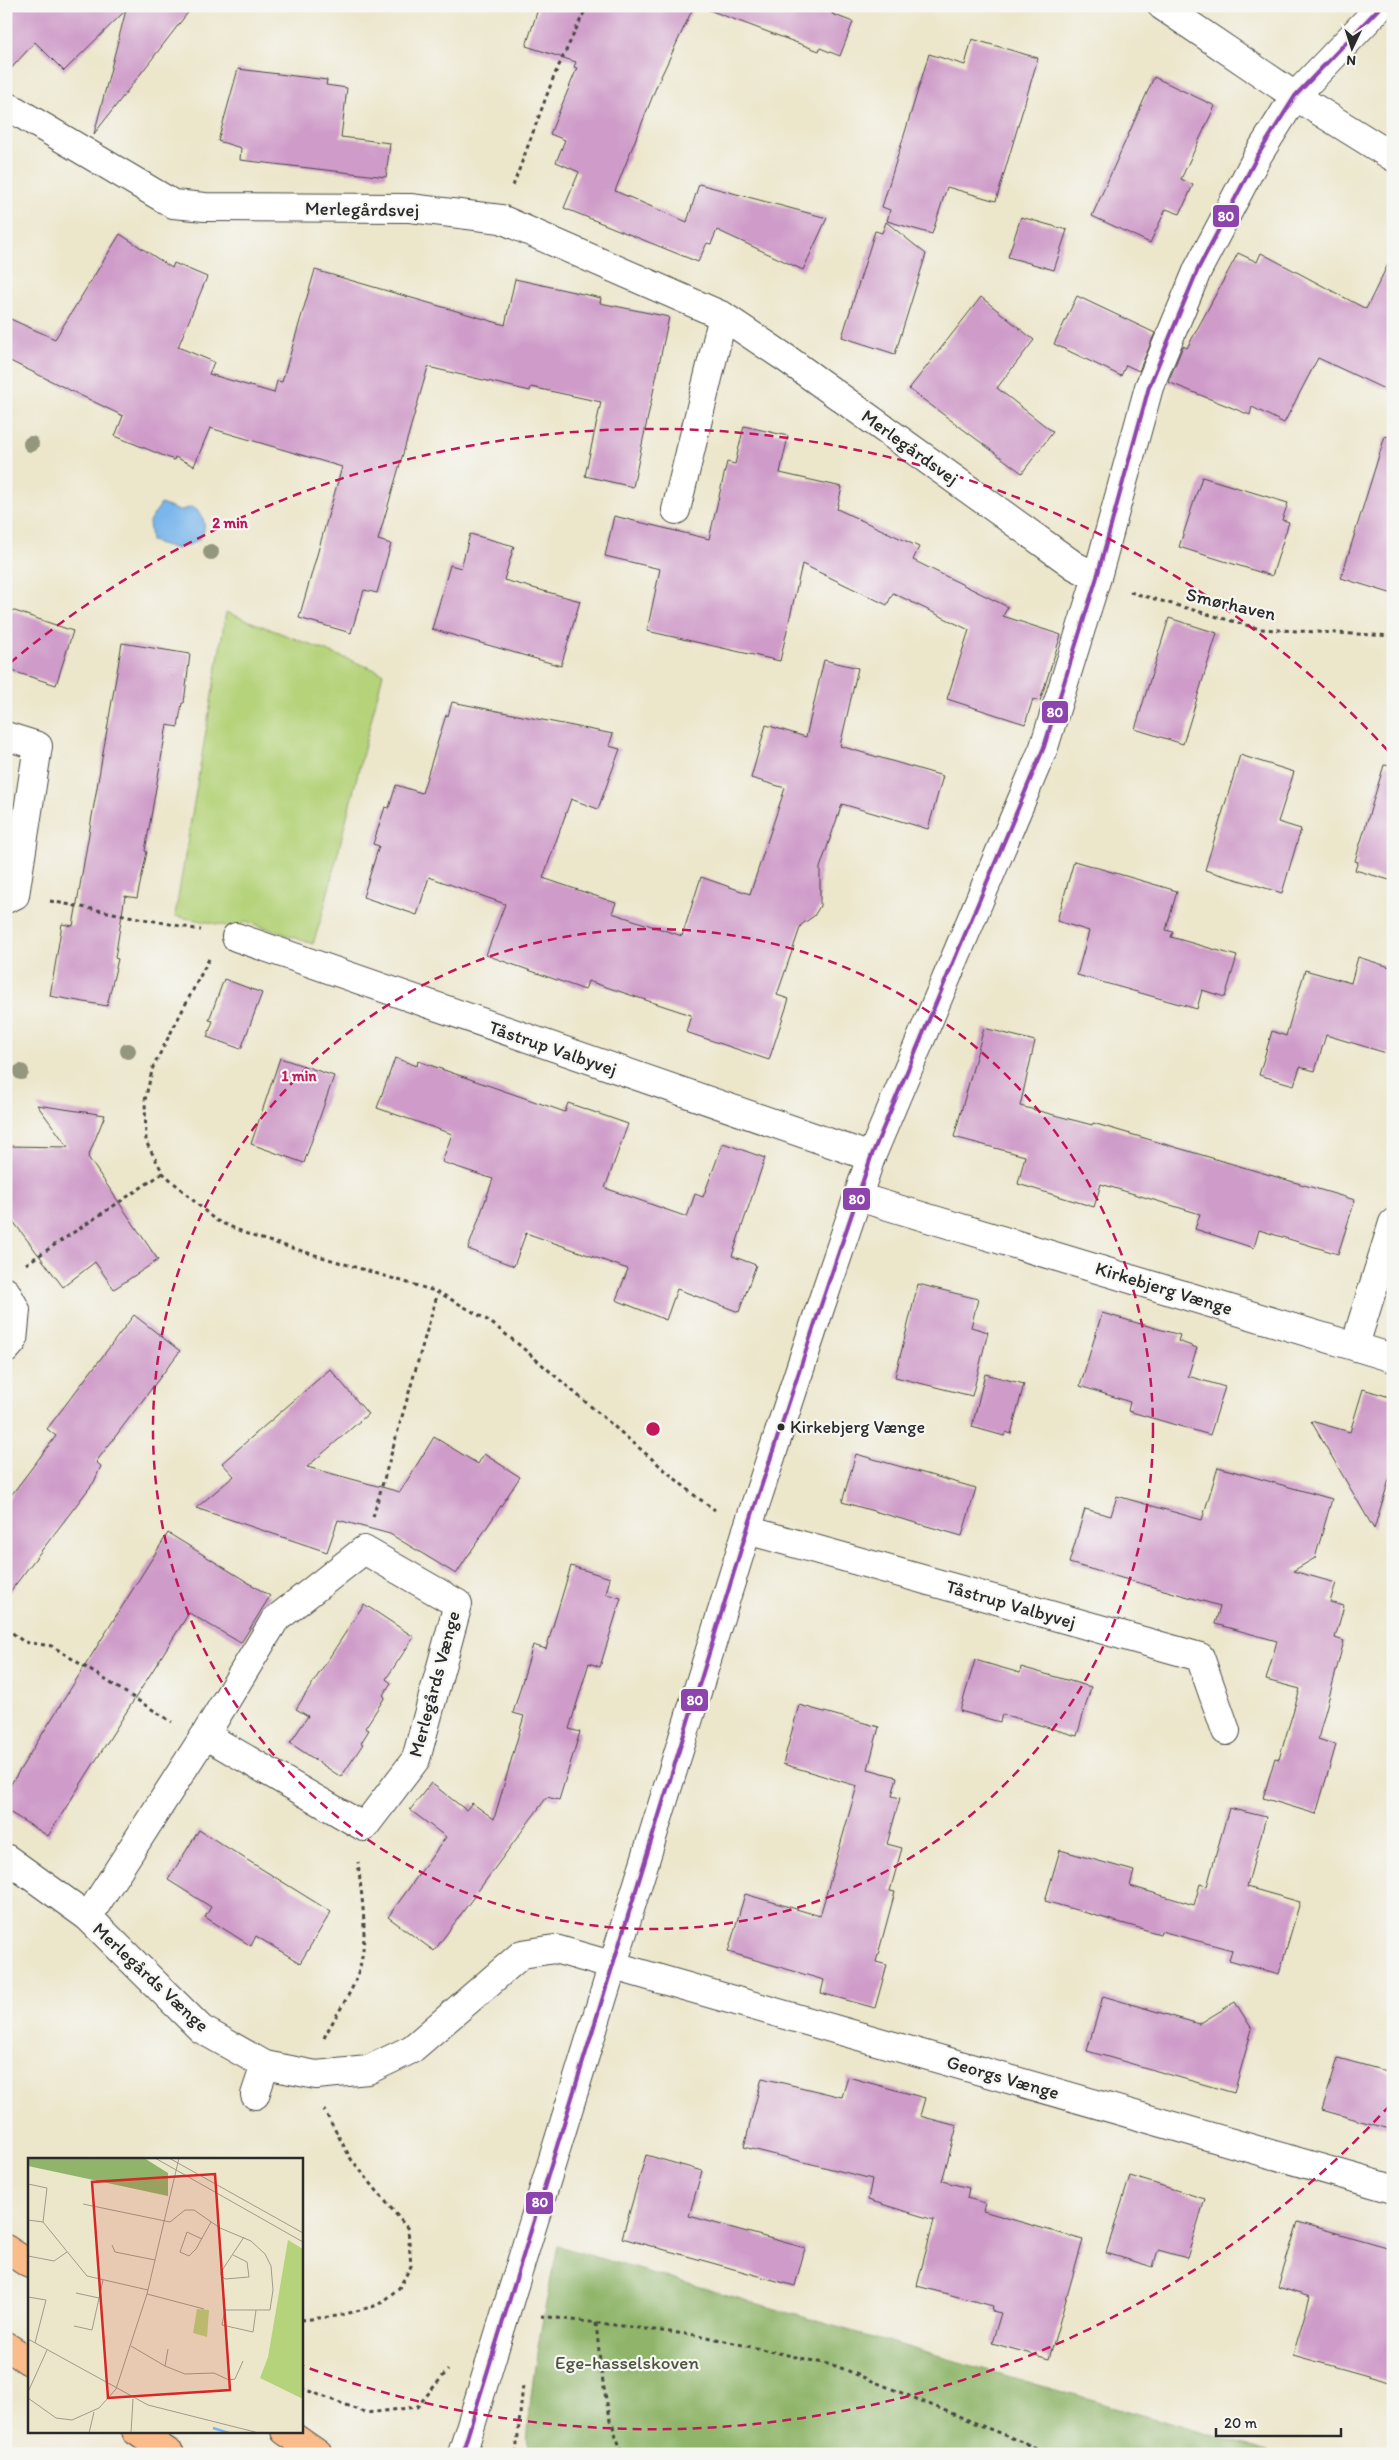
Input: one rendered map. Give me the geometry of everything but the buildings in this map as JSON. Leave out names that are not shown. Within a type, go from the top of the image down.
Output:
[{"type":"main road","points":[[6,2249],[28,2263]]},
{"type":"main road","points":[[6,2346],[28,2360]]},
{"type":"main road","points":[[137,2432],[170,2454]]},
{"type":"main road","points":[[286,2432],[318,2454]]},
{"type":"street","points":[[1162,6],[1295,96],[1393,157]]},
{"type":"street","points":[[462,2454],[747,1530],[871,1158],[1044,747],[1097,577],[1149,387],[1198,269],[1258,155],[1295,96],[1380,6]]},
{"type":"street","name":"Merlegårdsvej","points":[[6,108],[11,108],[173,204],[205,207],[410,208],[501,219],[723,316],[787,358],[1075,566],[1097,577]]},
{"type":"street","points":[[676,510],[723,316]]},
{"type":"street","points":[[6,736],[38,746],[10,897]]},
{"type":"street","name":"Tåstrup Valbyvej","points":[[229,935],[871,1158]]},
{"type":"street","name":"Kirkebjerg Vænge","points":[[858,1197],[1393,1358]]},
{"type":"street","points":[[1355,1346],[1393,1223]]},
{"type":"street","points":[[6,1292],[16,1310],[13,1341],[6,1350]]},
{"type":"street","name":"Tåstrup Valbyvej","points":[[747,1530],[1200,1657],[1226,1730]]},
{"type":"street","name":"Merlegårds Vænge","points":[[88,1917],[205,1734],[275,1620],[364,1550],[458,1604],[416,1759],[364,1827]]},
{"type":"street","points":[[205,1734],[364,1827]]},
{"type":"street","name":"Merlegårds Vænge","points":[[6,1858],[88,1917],[201,2029],[265,2065],[316,2075],[368,2070],[412,2049],[522,1954],[555,1949],[613,1965]]},
{"type":"street","name":"Georgs Vænge","points":[[613,1965],[1393,2189]]},
{"type":"street","points":[[255,2095],[265,2065]]},
{"type":"path","points":[[501,219],[554,76],[587,6]]},
{"type":"path","name":"Smørhaven","points":[[1097,577],[1132,593],[1260,630],[1393,636]]},
{"type":"path","points":[[10,897],[229,935],[153,1068],[145,1100],[146,1142],[163,1173],[215,1220],[252,1236],[438,1292],[489,1321],[694,1495],[747,1530]]},
{"type":"path","points":[[23,1267],[163,1173]]},
{"type":"path","points":[[364,1550],[438,1292]]},
{"type":"path","points":[[6,1628],[24,1642],[52,1646],[176,1724],[205,1734]]},
{"type":"path","points":[[302,2320],[338,2316],[378,2305],[400,2288],[411,2266],[408,2229],[351,2159],[319,2102],[316,2075],[320,2046],[354,1984],[362,1959],[365,1930],[358,1855],[364,1827]]},
{"type":"path","points":[[536,2315],[703,2336],[836,2366],[1051,2454]]},
{"type":"path","points":[[596,2323],[603,2391],[612,2430],[623,2454]]},
{"type":"path","points":[[302,2388],[367,2413],[417,2407],[450,2368]]},
{"type":"path","points":[[516,2454],[524,2380]]},
{"type":"path","points":[[1025,2442],[1031,2454]]},
{"type":"green space","points":[[226,612],[383,673],[322,916],[313,944],[245,921],[238,928],[175,916]]},
{"type":"green space","name":"Ege-hasselskoven","points":[[558,2246],[1277,2454],[527,2454],[534,2375],[542,2323]]},
{"type":"water","points":[[161,504],[180,511],[191,507],[199,512],[204,521],[204,531],[199,539],[177,549],[151,541],[149,522]]},
{"type":"transit line","name":"80","points":[[462,2454],[747,1530],[816,1320],[871,1157],[1044,747],[1097,577],[1149,387],[1198,269],[1258,155],[1295,96],[1381,6]]},
{"type":"place","name":"Kirkebjerg Vænge","points":[[781,1427]]}]
